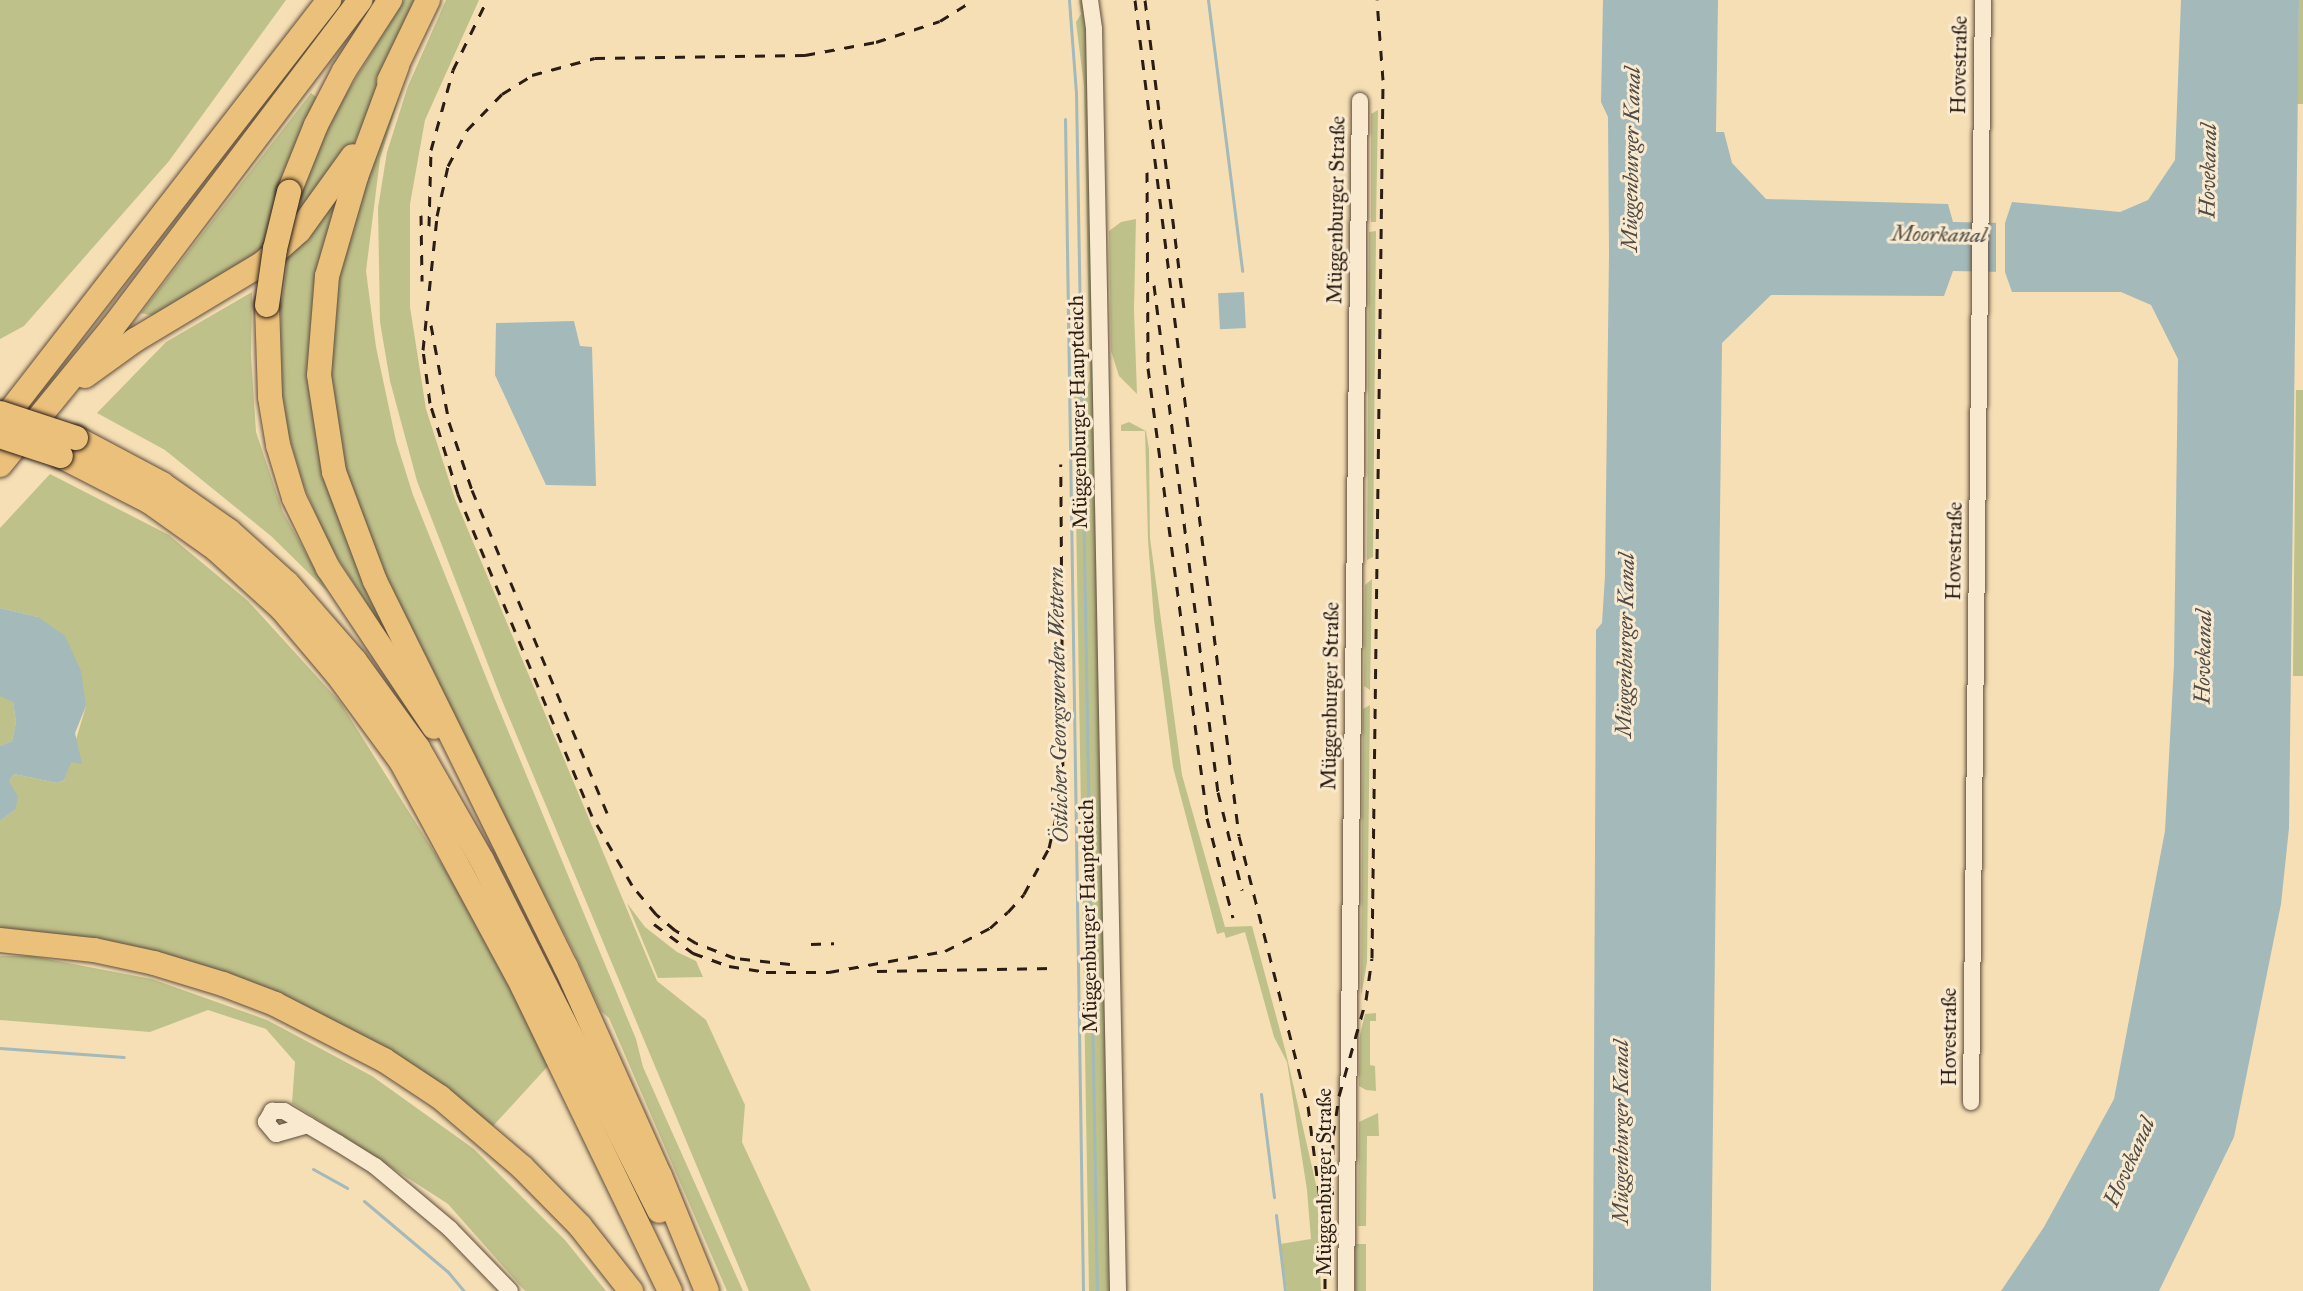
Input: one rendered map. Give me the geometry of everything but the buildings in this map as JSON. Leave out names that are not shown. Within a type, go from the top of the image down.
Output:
[{"type":"highway","points":[[0,424],[329,0]]},
{"type":"highway","points":[[0,465],[127,308],[360,0]]},
{"type":"highway","points":[[390,0],[344,71],[316,125],[289,192],[275,249],[267,306],[270,397],[278,445],[294,498],[328,568],[485,804]]},
{"type":"highway","points":[[48,406],[135,340],[240,279],[299,231],[350,161],[428,0]]},
{"type":"highway","points":[[397,66],[356,177],[327,276],[319,375],[324,421],[334,472],[375,581],[615,1074],[707,1291]]},
{"type":"highway","points":[[0,413],[68,447],[162,484],[229,531],[322,621],[387,704],[482,860],[699,1291]]},
{"type":"highway","points":[[0,436],[68,447],[216,549],[282,609],[394,751],[523,987],[670,1291]]},
{"type":"highway","points":[[0,940],[94,950],[154,963],[223,984],[275,1004],[384,1060],[440,1097],[522,1167],[580,1226],[632,1291]]},
{"type":"street","name":"Müggenburger Hauptdeich","points":[[1090,0],[1094,29],[1118,1291]]},
{"type":"street","name":"Hovestraße","points":[[1971,1102],[1983,0]]},
{"type":"street","name":"Müggenburger Straße","points":[[1346,1291],[1360,101]]},
{"type":"street","points":[[308,1125],[375,1166],[414,1198],[510,1291]]},
{"type":"green space","points":[[0,0],[286,0],[169,161],[24,326],[0,339]]},
{"type":"green space","points":[[404,0],[420,0],[374,103],[350,151],[291,231],[309,169],[335,112]]},
{"type":"green space","points":[[446,0],[479,0],[425,120],[410,204],[410,307],[426,409],[455,499],[657,981],[706,1020],[745,1105],[742,1142],[811,1291],[749,1291],[501,698],[417,481],[390,381],[380,322],[378,208],[387,152],[408,86]]},
{"type":"green space","points":[[1079,0],[1083,0],[1086,27],[1112,1291],[1089,1291],[1074,392],[1085,391],[1090,380],[1084,86],[1076,22],[1081,14]]},
{"type":"green space","points":[[2299,0],[2303,0],[2303,104],[2297,104]]},
{"type":"green space","points":[[407,71],[380,159],[366,271],[376,347],[396,441],[413,495],[636,1039],[643,1067],[743,1291],[727,1291],[609,1018],[601,1011],[574,952],[435,684],[358,519],[330,416],[332,289],[369,159]]},
{"type":"green space","points":[[311,93],[320,100],[264,254],[158,317],[141,313]]},
{"type":"green space","points":[[1378,110],[1376,222],[1371,222],[1371,114]]},
{"type":"green space","points":[[349,176],[319,421],[428,699],[328,543],[303,484],[287,430],[279,371],[281,307],[289,251]]},
{"type":"green space","points":[[1136,219],[1134,310],[1137,394],[1119,376],[1111,351],[1109,231],[1121,222]]},
{"type":"green space","points":[[1376,231],[1373,557],[1367,560],[1369,232]]},
{"type":"green space","points":[[252,292],[251,355],[256,432],[283,512],[327,591],[271,536],[165,450],[97,413],[166,342]]},
{"type":"green space","points":[[2296,390],[2303,390],[2303,676],[2293,676]]},
{"type":"green space","points":[[1129,422],[1146,431],[1149,449],[1150,538],[1182,775],[1225,927],[1252,926],[1286,1053],[1317,1189],[1321,1291],[1287,1291],[1280,1244],[1311,1239],[1307,1190],[1287,1062],[1274,1037],[1245,932],[1226,938],[1224,932],[1217,934],[1173,767],[1154,620],[1148,540],[1145,431],[1121,431],[1121,425]]},
{"type":"green space","points":[[50,474],[169,535],[248,601],[340,702],[480,925],[548,1066],[493,1126],[394,1053],[288,999],[0,932],[0,821],[15,810],[9,781],[14,774],[57,783],[64,780],[86,706],[38,617],[0,608],[0,528]]},
{"type":"green space","points":[[1372,579],[1370,690],[1364,686],[1365,585]]},
{"type":"green space","points":[[5,695],[13,702],[16,722],[12,741],[0,746],[0,696]]},
{"type":"green space","points":[[1370,705],[1367,962],[1361,997],[1363,709]]},
{"type":"green space","points":[[627,903],[645,927],[677,952],[696,961],[703,977],[658,978]]},
{"type":"green space","points":[[0,956],[31,956],[152,979],[267,1020],[372,1076],[474,1149],[565,1240],[606,1291],[525,1291],[448,1204],[292,1103],[295,1062],[266,1029],[208,1010],[150,1032],[0,1020]]},
{"type":"green space","points":[[1376,1013],[1376,1021],[1370,1021],[1370,1065],[1375,1066],[1376,1091],[1366,1090],[1359,1086],[1360,1035],[1365,1014]]},
{"type":"green space","points":[[1378,1113],[1379,1136],[1367,1136],[1366,1226],[1358,1226],[1359,1122]]},
{"type":"green space","points":[[1355,1244],[1366,1244],[1366,1291],[1355,1291]]},
{"type":"water","points":[[1603,0],[1718,0],[1716,132],[1724,132],[1732,163],[1766,199],[1948,204],[1953,222],[2005,223],[2012,202],[2120,212],[2148,200],[2175,160],[2181,0],[2299,0],[2289,828],[2281,904],[2234,1137],[2159,1291],[2001,1291],[2044,1227],[2114,1099],[2165,831],[2174,664],[2178,359],[2151,305],[2121,292],[2012,292],[2005,272],[1953,271],[1944,296],[1771,295],[1722,343],[1711,1291],[1593,1291],[1596,630],[1602,623],[1605,576],[1609,254],[1608,117],[1601,102]]},
{"type":"water","points":[[1244,292],[1246,328],[1220,329],[1218,293]]},
{"type":"water","points":[[574,321],[580,346],[592,347],[596,486],[546,485],[495,375],[496,323]]},
{"type":"water","points":[[0,608],[38,617],[65,636],[81,671],[86,706],[75,733],[82,764],[71,762],[64,780],[57,783],[14,774],[9,781],[18,797],[15,810],[0,821],[0,746],[12,741],[16,722],[13,702],[0,696]]},
{"type":"pier","points":[[1996,221],[2005,221],[2005,274],[1996,274]]},
{"type":"waterway","points":[[1069,0],[1076,93],[1097,1291]]},
{"type":"waterway","points":[[1208,0],[1242,271]]},
{"type":"waterway","name":"Östlicher Georgswerder Wettern","points":[[1065,119],[1083,1291]]},
{"type":"waterway","points":[[0,1048],[124,1057]]},
{"type":"waterway","points":[[1261,1094],[1274,1197]]},
{"type":"waterway","points":[[313,1169],[347,1188]]},
{"type":"waterway","points":[[364,1201],[448,1272],[464,1291]]},
{"type":"waterway","points":[[1276,1215],[1285,1291]]},
{"type":"railway","points":[[429,226],[431,150],[453,70],[487,0]]},
{"type":"railway","points":[[790,964],[735,958],[696,943],[675,930],[656,914],[632,885],[592,816],[458,494],[430,403],[423,350],[437,216],[448,166],[467,130],[502,94],[532,75],[595,58],[805,55],[876,42],[940,21],[973,0]]},
{"type":"railway","points":[[1135,0],[1239,836],[1308,1106],[1325,1239],[1325,1291]]},
{"type":"railway","points":[[1145,0],[1185,316]]},
{"type":"railway","points":[[1332,1234],[1333,1135],[1339,1096],[1366,1000],[1372,958],[1383,80],[1377,0]]},
{"type":"railway","points":[[1147,172],[1148,368],[1207,818],[1233,918]]},
{"type":"railway","points":[[421,215],[422,281]]},
{"type":"railway","points":[[1154,285],[1218,792],[1242,890]]},
{"type":"railway","points":[[431,325],[449,422],[472,490],[610,820]]},
{"type":"railway","points":[[654,924],[693,953],[729,966],[766,972],[829,972],[945,951],[990,928],[1024,894],[1049,848],[1063,786],[1061,464]]},
{"type":"railway","points":[[811,944],[834,943]]},
{"type":"railway","points":[[877,971],[1053,968]]},
{"type":"water label","name":"Müggenburger Kanal","points":[[1631,159]]},
{"type":"water label","name":"Hovekanal","points":[[2208,171]]},
{"type":"water label","name":"Moorkanal","points":[[1939,234]]},
{"type":"water label","name":"Müggenburger Kanal","points":[[1625,645]]},
{"type":"water label","name":"Hovekanal","points":[[2203,657]]},
{"type":"water label","name":"Müggenburger Kanal","points":[[1621,1132]]},
{"type":"water label","name":"Hovekanal","points":[[2129,1162]]}]
